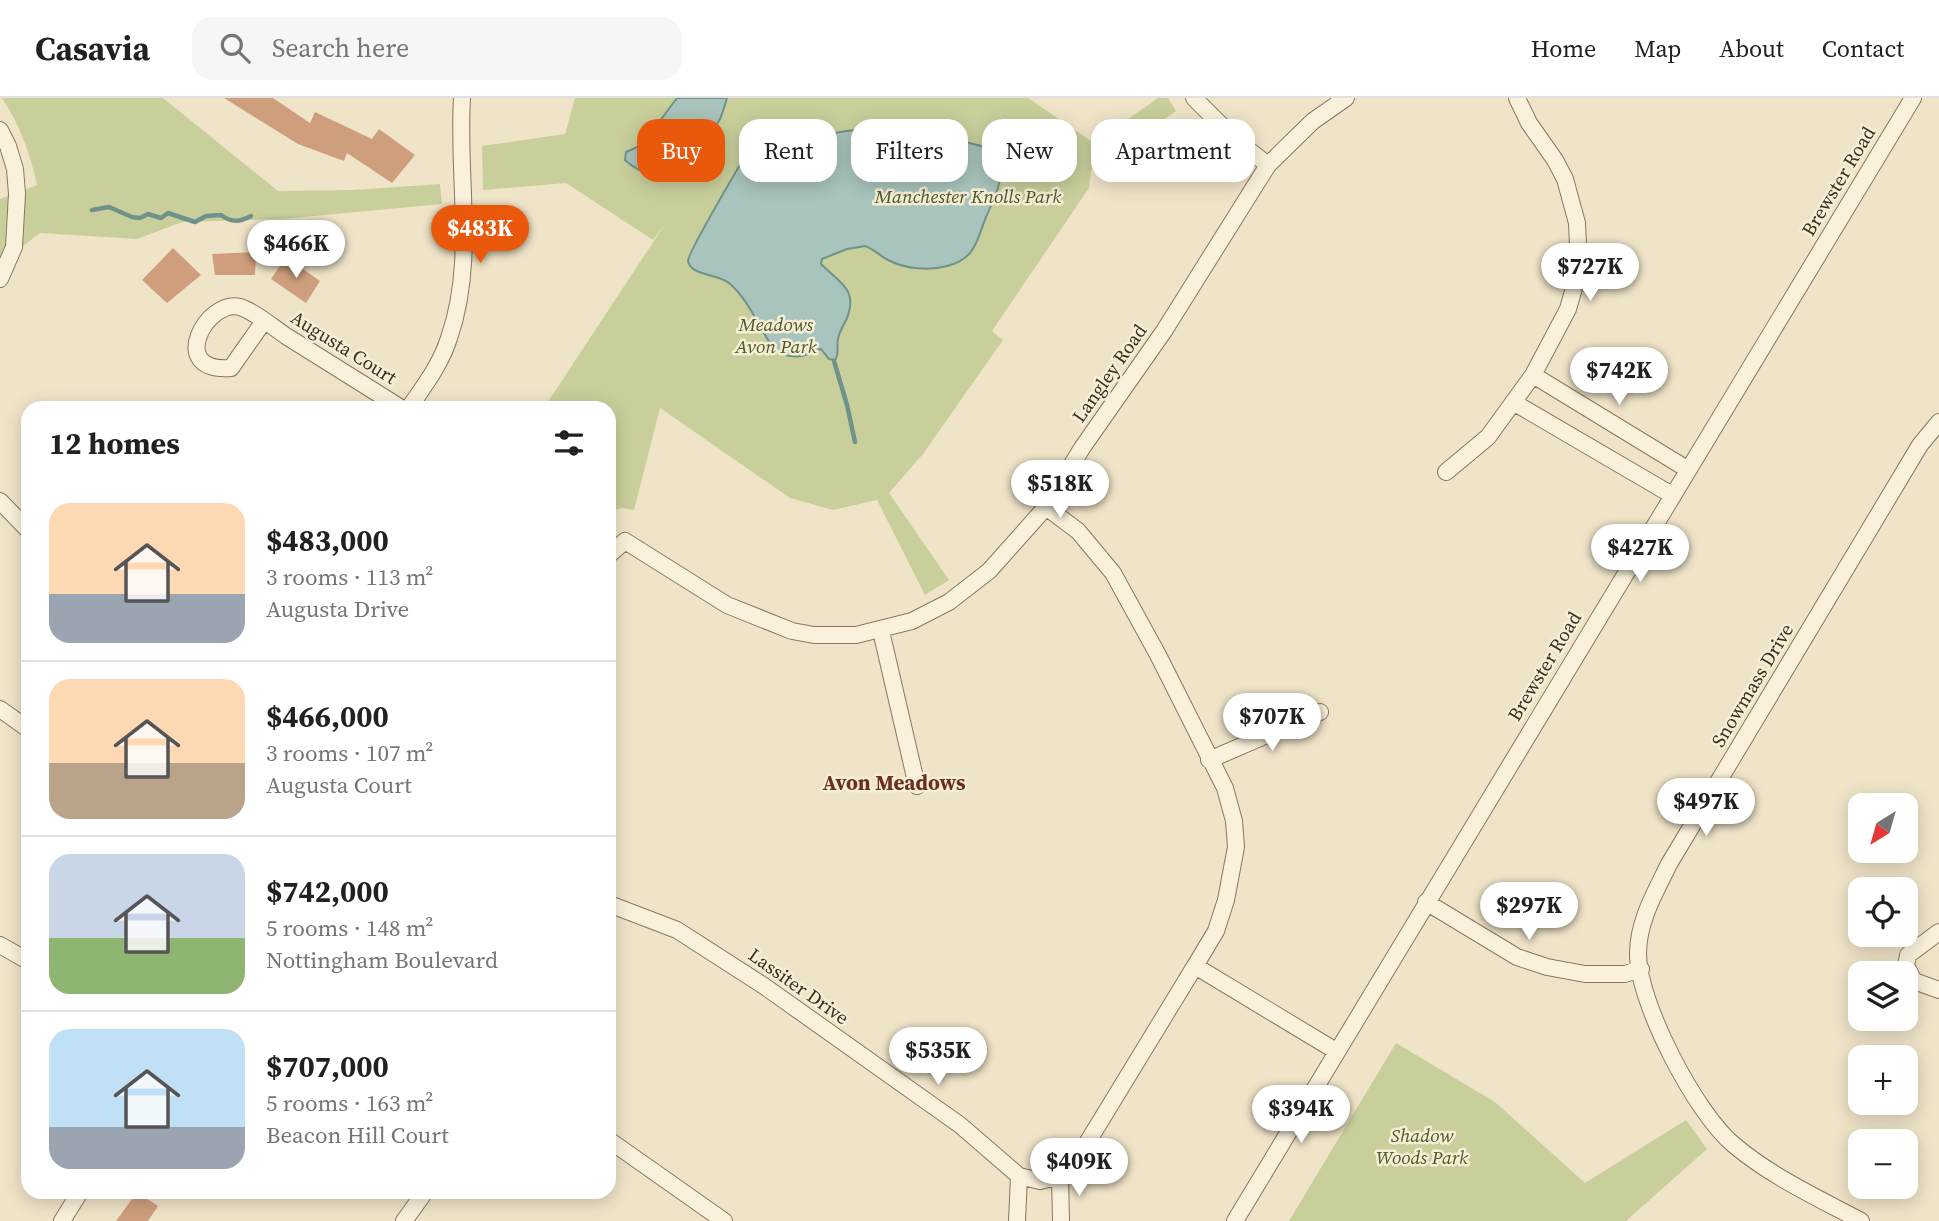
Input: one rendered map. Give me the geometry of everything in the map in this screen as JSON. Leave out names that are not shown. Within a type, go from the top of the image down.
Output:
[{"type":"street","points":[[414,401],[433,373],[449,340],[458,306],[465,212],[460,125],[462,98]]},
{"type":"street","points":[[1194,98],[1228,133],[1268,165]]},
{"type":"street","name":"Langley Road","points":[[616,549],[625,541],[727,605],[792,631],[814,635],[856,635],[881,631],[912,621],[949,602],[989,571],[1046,507],[1082,448],[1164,331],[1268,165],[1313,121],[1346,98]]},
{"type":"street","points":[[1446,472],[1488,437],[1533,375],[1568,309],[1579,270],[1580,248],[1572,201],[1565,179],[1529,123],[1517,98]]},
{"type":"street","name":"Brewster Road","points":[[1235,1221],[1913,98]]},
{"type":"street","points":[[0,130],[15,169],[17,194],[14,247],[0,278]]},
{"type":"street","name":"Augusta Court","points":[[264,321],[231,368],[206,366],[197,357],[196,345],[206,322],[223,308],[239,307],[264,321],[390,401]]},
{"type":"street","points":[[1533,375],[1687,469]]},
{"type":"street","points":[[1513,402],[1672,495]]},
{"type":"street","points":[[1585,444],[1601,417]]},
{"type":"street","name":"Snowmass Drive","points":[[1861,1221],[1786,1182],[1731,1143],[1716,1126],[1684,1077],[1659,1031],[1646,995],[1638,954],[1644,917],[1669,864],[1920,445],[1939,422]]},
{"type":"street","points":[[0,501],[21,523]]},
{"type":"street","points":[[1017,1221],[1019,1175],[1040,1181],[1070,1171],[1216,931],[1226,900],[1236,847],[1234,821],[1225,788],[1113,573],[1077,531],[1046,507]]},
{"type":"street","points":[[881,631],[917,786]]},
{"type":"street","points":[[0,709],[21,724]]},
{"type":"street","points":[[1209,760],[1320,712]]},
{"type":"street","points":[[1426,902],[1517,957],[1547,967],[1585,974],[1625,974],[1641,969]]},
{"type":"street","name":"Lassiter Drive","points":[[616,907],[677,930],[764,986],[960,1125],[1019,1175]]},
{"type":"street","points":[[1939,932],[1908,955],[1906,966],[1914,981],[1939,989]]},
{"type":"street","points":[[0,945],[21,957]]},
{"type":"street","points":[[1195,966],[1336,1051]]},
{"type":"street","points":[[616,1145],[719,1220]]},
{"type":"street","points":[[1060,1176],[1061,1221]]},
{"type":"street","points":[[62,1221],[76,1199]]},
{"type":"street","points":[[404,1221],[420,1199]]},
{"type":"green space","points":[[2,98],[163,98],[278,191],[353,190],[440,184],[442,204],[282,219],[182,222],[137,239],[40,233],[0,264],[0,199],[37,185],[24,140]]},
{"type":"green space","name":"Meadows Avon Park","points":[[575,98],[1028,98],[1059,119],[982,119],[982,182],[1077,182],[1077,131],[1091,141],[1089,188],[992,331],[1003,340],[923,454],[889,493],[949,580],[925,595],[877,500],[833,510],[790,498],[660,408],[634,510],[616,509],[616,401],[549,401],[665,224],[653,240],[566,183],[483,190],[482,146],[565,134]]},
{"type":"green space","name":"Meadows Avon Park","points":[[1158,98],[1168,98],[1176,111],[1164,119],[1128,119]]},
{"type":"green space","name":"Shadow Woods Park","points":[[1396,1043],[1495,1102],[1585,1183],[1686,1120],[1707,1149],[1626,1221],[1289,1221]]},
{"type":"water","points":[[677,98],[727,98],[720,119],[661,119]]},
{"type":"water","points":[[851,131],[851,182],[968,182],[968,143],[982,147],[982,182],[999,182],[998,188],[974,247],[957,263],[917,268],[888,260],[865,246],[847,249],[822,259],[821,264],[845,287],[850,300],[835,360],[829,359],[821,349],[797,356],[786,355],[774,349],[748,306],[729,283],[694,270],[688,261],[739,167],[739,182],[837,182],[837,133]]},
{"type":"water","points":[[637,147],[637,169],[625,160],[626,152]]},
{"type":"building","points":[[224,98],[273,98],[310,123],[315,112],[372,139],[379,129],[415,155],[392,183],[347,153],[344,161],[298,144]]},
{"type":"building","points":[[173,248],[201,275],[167,303],[142,280]]},
{"type":"building","points":[[256,252],[255,275],[215,275],[212,254]]},
{"type":"building","points":[[286,257],[320,281],[306,303],[271,279]]},
{"type":"building","points":[[132,1199],[148,1199],[158,1206],[148,1221],[116,1221]]},
{"type":"waterway","points":[[92,210],[109,207],[140,218],[148,214],[161,218],[168,213],[195,222],[206,216],[221,215],[236,221],[251,216]]},
{"type":"waterway","points":[[834,361],[855,442]]},
{"type":"district","name":"Avon Meadows","points":[[894,783]]},
{"type":"park label","name":"Manchester Knolls Park","points":[[968,196]]}]
